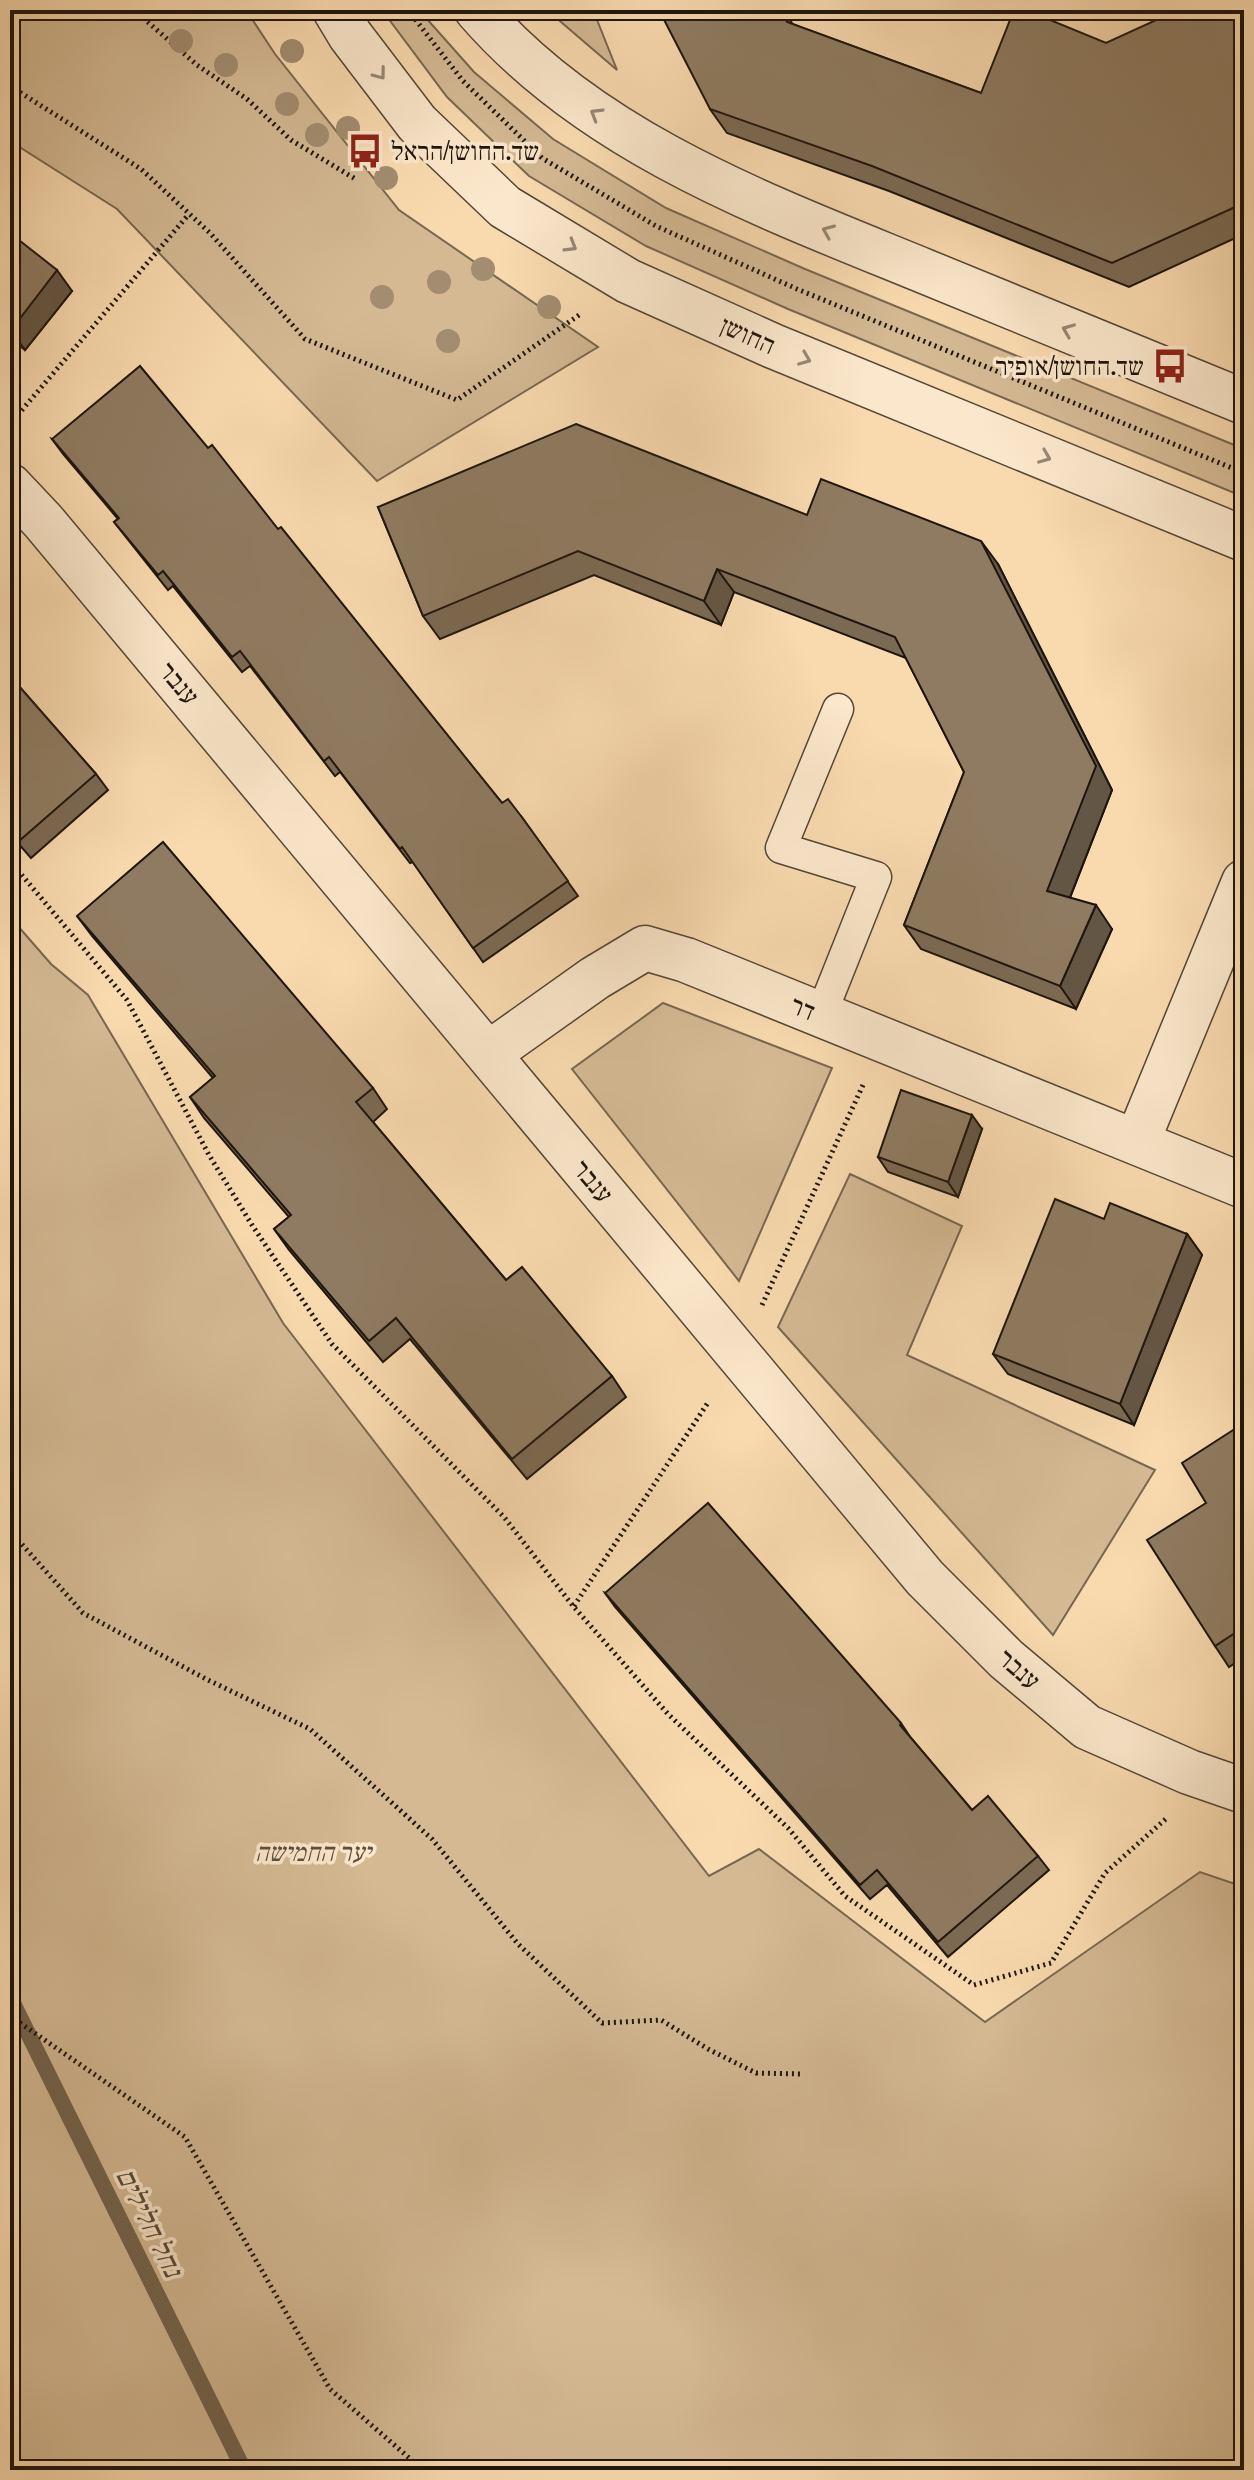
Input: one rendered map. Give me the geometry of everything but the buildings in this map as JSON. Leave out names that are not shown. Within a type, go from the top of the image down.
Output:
[{"type":"street","name":"החושן","points":[[335,10],[350,35],[417,123],[505,207],[628,281],[773,346],[1244,539]]},
{"type":"street","points":[[477,10],[504,41],[579,103],[686,168],[822,229],[1244,402]]},
{"type":"street","name":"ענבר","points":[[10,486],[43,521],[925,1578],[1006,1659],[1087,1727],[1189,1772],[1227,1785]]},
{"type":"street","points":[[1137,1142],[1244,882]]},
{"type":"street","name":"דר","points":[[488,1054],[595,978],[645,948],[686,960],[1244,1186]]},
{"type":"lane","points":[[821,1015],[876,877],[781,848],[838,709]]},
{"type":"path","points":[[134,10],[197,65],[247,99],[291,140],[357,180]]},
{"type":"path","points":[[10,86],[141,169],[210,233],[305,339],[457,400],[628,281]]},
{"type":"path","points":[[10,424],[189,214]]},
{"type":"path","points":[[10,861],[127,1000],[209,1155],[332,1344],[504,1517],[573,1606],[668,1714],[788,1828],[845,1896],[974,1985],[1051,1963],[1105,1873],[1227,1785]]},
{"type":"path","points":[[10,1531],[83,1613],[206,1679],[310,1729],[432,1839],[518,1944],[602,2023],[661,2020],[708,2049],[756,2073],[801,2074]]},
{"type":"path","points":[[10,2016],[185,2137],[330,2389],[423,2470]]},
{"type":"green space","points":[[10,10],[246,10],[275,54],[399,210],[598,347],[377,481],[117,209],[10,141]]},
{"type":"green space","points":[[382,10],[419,10],[474,72],[553,139],[666,208],[805,269],[1244,449],[1244,497],[788,309],[646,246],[529,176],[447,97]]},
{"type":"green space","points":[[547,10],[593,10],[617,70]]},
{"type":"green space","name":"יער החמישה","points":[[10,917],[51,964],[88,995],[283,1323],[709,1876],[759,1849],[985,2022],[1200,1872],[1244,1887],[1244,2470],[10,2470]]},
{"type":"green space","points":[[663,1003],[832,1068],[739,1281],[572,1069]]},
{"type":"green space","points":[[850,1174],[962,1226],[907,1355],[1155,1470],[1053,1635],[778,1327]]},
{"type":"waterway","name":"נחל חלילים","points":[[10,1997],[244,2470]]},
{"type":"place","name":"שד.החושן/הראל","points":[[365,151]]},
{"type":"place","name":"שד.החושן/אופיר","points":[[1170,366]]}]
